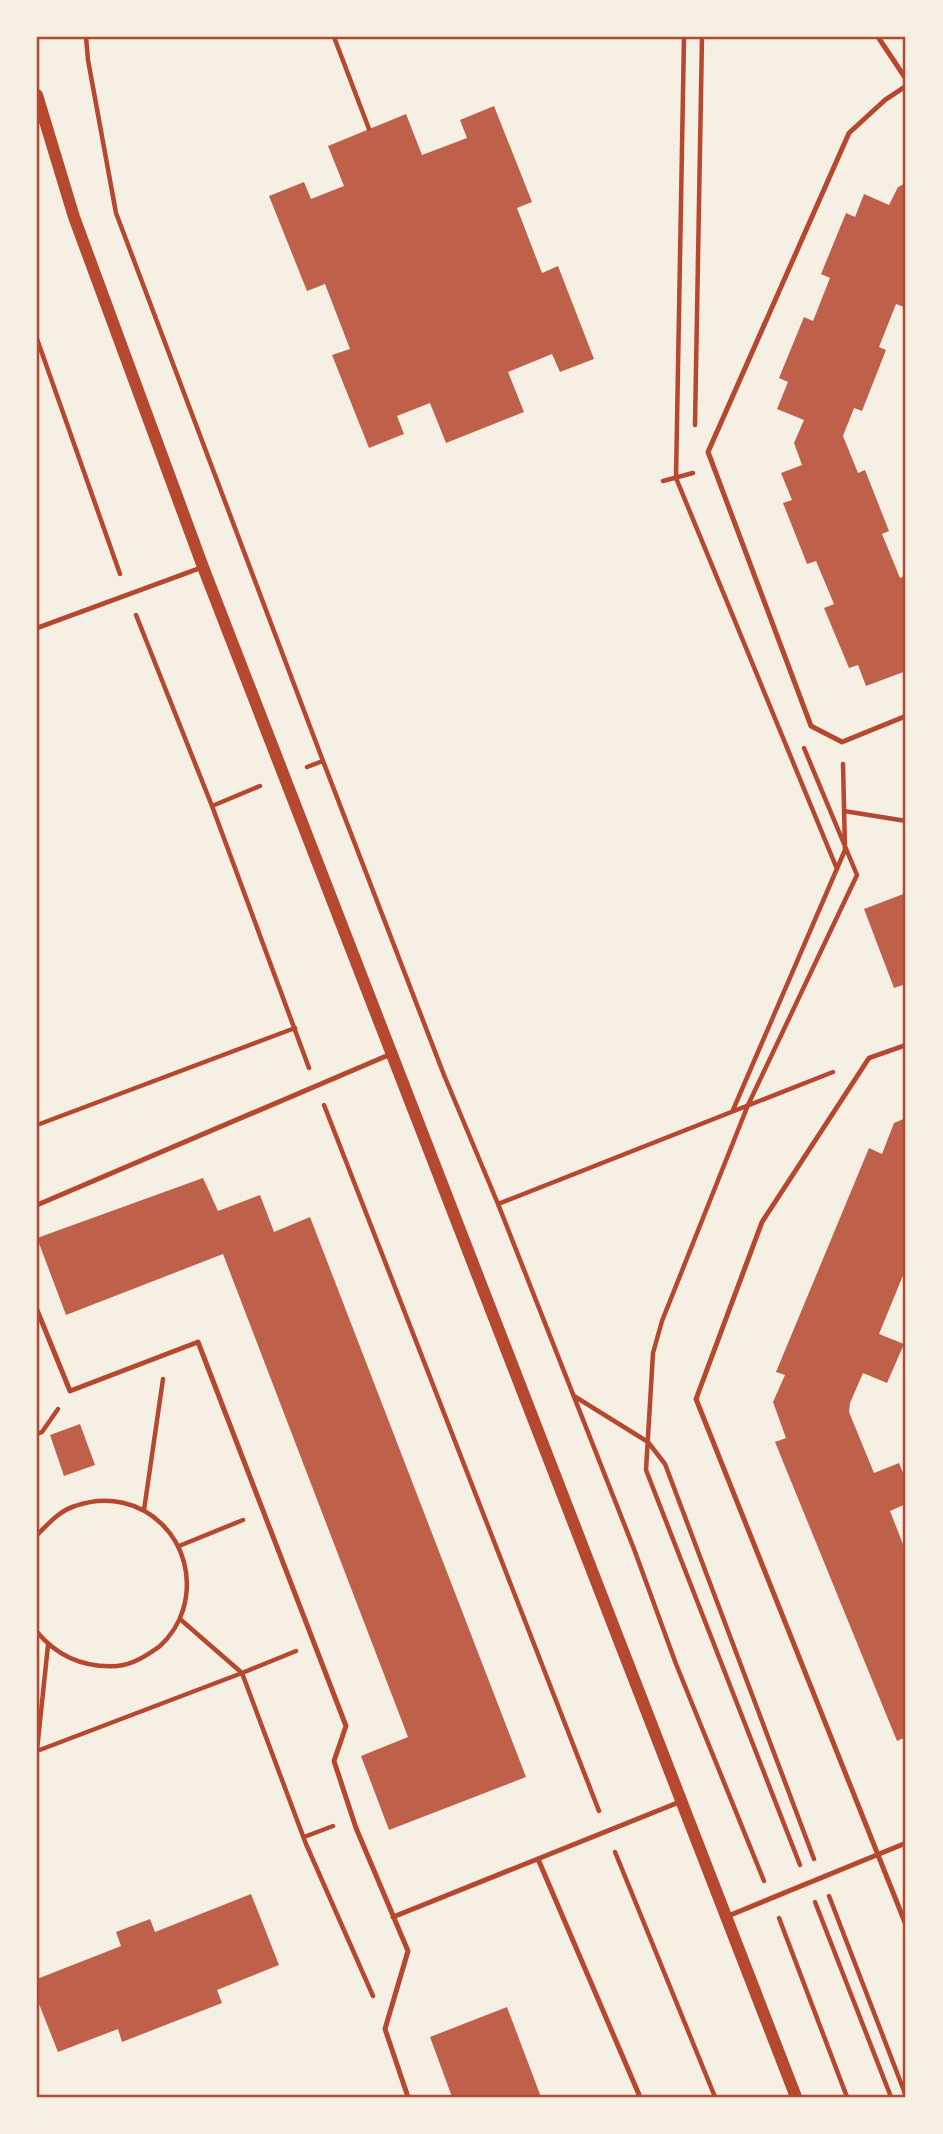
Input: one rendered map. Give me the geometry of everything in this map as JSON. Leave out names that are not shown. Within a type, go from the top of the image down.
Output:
[{"type":"street","points":[[37,96],[74,217],[203,567],[796,2097]]},
{"type":"lane","points":[[878,37],[906,79]]},
{"type":"lane","points":[[906,86],[885,100],[849,133],[708,452],[811,726],[842,742],[906,716]]},
{"type":"lane","points":[[37,628],[203,567]]},
{"type":"lane","points":[[906,1045],[869,1058],[762,1222],[696,1399],[906,1925]]},
{"type":"lane","points":[[37,1205],[391,1054]]},
{"type":"lane","points":[[37,1310],[70,1391],[198,1342],[346,1726],[334,1761],[353,1819],[408,1951],[385,2029],[408,2097]]},
{"type":"lane","points":[[393,1917],[682,1801]]},
{"type":"lane","points":[[727,1916],[906,1843]]},
{"type":"lane","points":[[538,1859],[640,2097]]},
{"type":"path","points":[[86,37],[117,213],[444,1075],[498,1204],[847,2097]]},
{"type":"path","points":[[334,37],[369,129]]},
{"type":"path","points":[[695,431],[702,37]]},
{"type":"path","points":[[37,339],[127,595],[212,806],[316,1087],[607,1832],[715,2097]]},
{"type":"path","points":[[663,481],[694,472],[699,485]]},
{"type":"path","points":[[800,736],[857,875],[748,1105],[662,1321],[653,1353],[649,1385],[646,1470],[891,2097]]},
{"type":"path","points":[[733,1111],[845,850],[842,742]]},
{"type":"path","points":[[844,811],[906,821]]},
{"type":"path","points":[[37,1125],[295,1028]]},
{"type":"path","points":[[498,1204],[869,1058]]},
{"type":"path","points":[[144,1510],[167,1354]]},
{"type":"path","points":[[37,1434],[42,1432],[70,1391]]},
{"type":"path","points":[[573,1395],[649,1442],[665,1464],[906,2096]]},
{"type":"path","points":[[37,1535],[52,1519],[73,1506],[97,1501],[121,1502],[144,1510],[164,1525],[179,1546],[187,1570],[187,1595],[180,1619],[166,1641],[145,1657],[121,1666],[94,1667],[69,1660],[48,1645],[37,1632]]},
{"type":"path","points":[[179,1546],[264,1511]]},
{"type":"path","points":[[180,1619],[242,1673],[304,1837],[386,2026]]},
{"type":"path","points":[[48,1645],[37,1751],[315,1644]]},
{"type":"path","points":[[304,1837],[353,1819]]},
{"type":"building","points":[[494,106],[532,202],[517,208],[542,273],[558,266],[594,359],[560,372],[552,354],[508,372],[524,412],[446,443],[430,403],[397,416],[404,434],[369,448],[332,355],[350,349],[325,284],[307,291],[269,196],[304,182],[311,199],[344,186],[328,146],[406,114],[422,155],[467,138],[460,120]]},
{"type":"building","points":[[906,183],[906,300],[904,307],[896,304],[879,347],[886,350],[862,411],[854,408],[843,436],[858,473],[865,470],[889,531],[882,534],[900,578],[906,575],[906,671],[866,686],[858,665],[849,668],[824,608],[834,604],[816,561],[807,564],[783,503],[792,500],[781,473],[802,465],[794,443],[804,420],[777,409],[788,382],[779,378],[804,317],[813,321],[830,278],[821,274],[846,213],[855,217],[864,194],[889,205],[898,187]]},
{"type":"building","points":[[906,893],[906,984],[894,988],[864,909]]},
{"type":"building","points":[[906,1118],[906,1268],[879,1334],[904,1344],[887,1383],[863,1373],[849,1412],[874,1473],[899,1463],[906,1480],[906,1504],[890,1511],[906,1552],[906,1737],[897,1741],[775,1442],[786,1438],[773,1402],[785,1375],[776,1372],[869,1148],[882,1154],[894,1123]]},
{"type":"building","points":[[203,1178],[218,1211],[260,1195],[274,1232],[310,1217],[526,1777],[389,1830],[361,1756],[408,1737],[223,1254],[66,1315],[37,1238]]},
{"type":"building","points":[[80,1424],[95,1465],[64,1476],[50,1435]]},
{"type":"building","points":[[251,1894],[279,1965],[217,1990],[222,2003],[122,2042],[118,2029],[58,2052],[37,1999],[37,1979],[121,1946],[116,1932],[150,1919],[155,1932]]},
{"type":"building","points":[[507,2007],[541,2097],[452,2097],[430,2037]]}]
